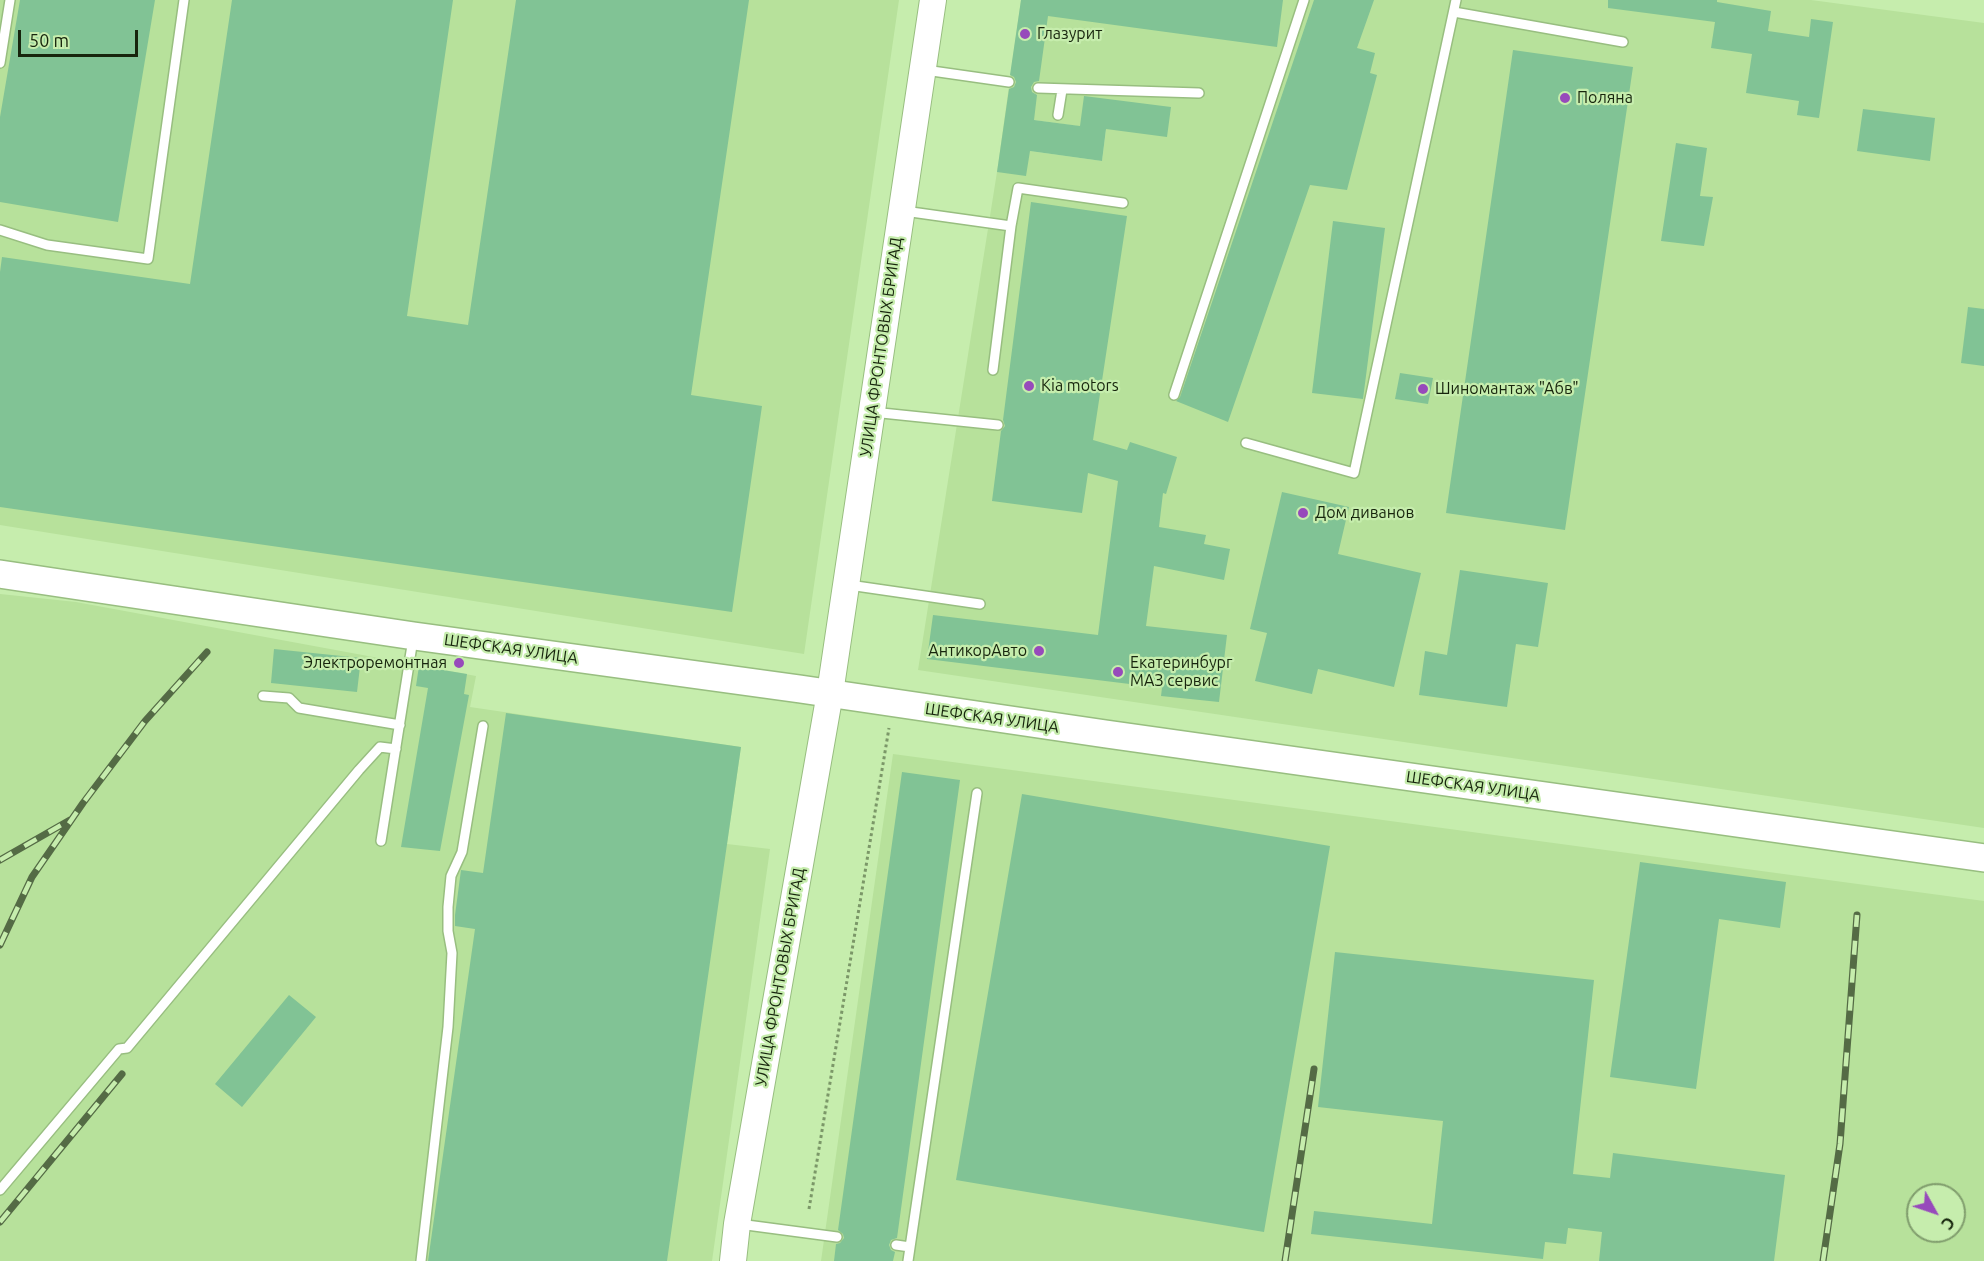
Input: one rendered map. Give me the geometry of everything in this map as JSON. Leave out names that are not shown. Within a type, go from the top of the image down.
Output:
[{"type":"main road","name":"УЛИЦА ФРОНТОВЫХ БРИГАД","points":[[732,1261],[830,693],[933,0]]},
{"type":"main road","name":"ШЕФСКАЯ УЛИЦА","points":[[0,574],[414,636],[830,693],[1106,735],[1984,858]]},
{"type":"lane","points":[[0,63],[10,0]]},
{"type":"lane","points":[[0,230],[47,245],[148,259],[184,0]]},
{"type":"lane","points":[[1174,395],[1304,0]]},
{"type":"lane","points":[[1246,443],[1354,473],[1456,0]]},
{"type":"lane","points":[[1454,12],[1623,42]]},
{"type":"lane","points":[[923,70],[1010,82]]},
{"type":"lane","points":[[1038,88],[1198,93]]},
{"type":"lane","points":[[1058,115],[1062,90]]},
{"type":"lane","points":[[993,370],[1018,188],[1123,203]]},
{"type":"lane","points":[[901,211],[1011,226]]},
{"type":"lane","points":[[872,412],[998,425]]},
{"type":"lane","points":[[846,585],[980,604]]},
{"type":"lane","points":[[381,841],[414,636]]},
{"type":"lane","points":[[264,696],[290,699],[299,708],[400,725]]},
{"type":"lane","points":[[421,1261],[448,1027],[452,953],[448,931],[451,876],[462,852],[483,726]]},
{"type":"lane","points":[[0,1190],[119,1049],[127,1048],[359,770],[380,747],[396,749]]},
{"type":"lane","points":[[908,1261],[977,793]]},
{"type":"lane","points":[[737,1224],[837,1237]]},
{"type":"lane","points":[[896,1245],[910,1247]]},
{"type":"path","points":[[809,1209],[889,728]]},
{"type":"shaded area","points":[[0,0],[899,0],[804,654],[0,525]]},
{"type":"shaded area","points":[[1021,0],[1811,0],[1984,23],[1984,828],[918,670],[997,172]],"holes":[[[1034,120],[1106,130],[1102,161],[1030,151]]]},
{"type":"shaded area","points":[[0,594],[76,602],[476,676],[470,707],[741,747],[727,844],[770,849],[712,1261],[0,1261]]},
{"type":"shaded area","points":[[893,754],[1984,901],[1984,1261],[821,1261]]},
{"type":"building","points":[[20,0],[155,0],[118,222],[0,202],[0,117]]},
{"type":"building","points":[[232,0],[453,0],[407,316],[468,325],[516,0],[749,0],[691,395],[762,406],[732,612],[0,507],[0,272],[2,257],[190,284]]},
{"type":"building","points":[[1021,0],[1283,0],[1277,47],[1048,16],[1039,81],[1034,82],[1031,87],[1032,92],[1037,95],[1034,120],[1080,126],[1084,96],[1171,107],[1167,137],[1106,129],[1102,161],[1030,151],[1026,176],[997,172],[1009,89],[1014,87],[1016,82],[1010,75]]},
{"type":"building","points":[[1314,0],[1374,0],[1357,48],[1375,53],[1370,73],[1377,75],[1347,190],[1310,185],[1228,422],[1176,401],[1180,397]]},
{"type":"building","points":[[1608,0],[1717,0],[1717,2],[1771,11],[1768,31],[1809,37],[1811,19],[1833,22],[1819,118],[1797,115],[1799,101],[1746,93],[1752,54],[1711,48],[1715,22],[1608,8]]},
{"type":"building","points":[[1513,50],[1633,67],[1565,530],[1446,513]]},
{"type":"building","points":[[1863,109],[1935,118],[1930,161],[1857,151]]},
{"type":"building","points":[[1676,143],[1707,148],[1700,196],[1713,197],[1704,246],[1661,241]]},
{"type":"building","points":[[1031,202],[1127,216],[1093,440],[1127,450],[1130,442],[1177,457],[1166,494],[1163,493],[1159,527],[1206,535],[1204,544],[1230,549],[1224,580],[1154,566],[1146,626],[1227,635],[1219,702],[1161,696],[1162,688],[927,659],[933,615],[1098,635],[1118,481],[1088,473],[1082,513],[992,501],[1001,431],[1005,426],[1003,420]]},
{"type":"building","points":[[1333,221],[1385,228],[1363,399],[1312,393]]},
{"type":"building","points":[[1968,307],[1984,309],[1984,366],[1961,363]]},
{"type":"building","points":[[1400,373],[1433,378],[1428,404],[1395,399]]},
{"type":"building","points":[[1282,492],[1349,507],[1338,554],[1421,573],[1394,687],[1318,669],[1312,694],[1255,681],[1267,633],[1250,629]]},
{"type":"building","points":[[1460,570],[1548,583],[1538,647],[1516,644],[1507,707],[1419,695],[1425,651],[1447,655]]},
{"type":"building","points":[[274,649],[361,658],[357,692],[271,683]]},
{"type":"building","points":[[419,666],[467,674],[464,694],[469,695],[440,851],[401,847],[428,688],[416,686]]},
{"type":"building","points":[[506,713],[741,747],[667,1261],[428,1261],[475,929],[455,926],[461,870],[483,873]]},
{"type":"building","points":[[902,772],[960,780],[897,1238],[891,1240],[889,1245],[895,1252],[893,1261],[834,1261],[836,1244],[844,1238],[838,1230]]},
{"type":"building","points":[[1022,794],[1330,846],[1264,1232],[956,1180]]},
{"type":"building","points":[[1640,862],[1786,882],[1780,928],[1719,919],[1696,1089],[1610,1077]]},
{"type":"building","points":[[1335,952],[1594,980],[1573,1174],[1610,1178],[1613,1153],[1785,1175],[1774,1261],[1599,1261],[1602,1232],[1568,1228],[1566,1244],[1545,1242],[1543,1259],[1311,1234],[1314,1211],[1432,1224],[1443,1121],[1318,1107]]},
{"type":"building","points":[[289,995],[316,1017],[242,1107],[215,1084]]},
{"type":"railway","points":[[0,945],[32,877],[83,803],[145,721],[207,652]]},
{"type":"railway","points":[[0,860],[70,820]]},
{"type":"railway","points":[[1823,1261],[1840,1144],[1857,915]]},
{"type":"railway","points":[[1285,1261],[1314,1069]]},
{"type":"railway","points":[[0,1222],[122,1074]]},
{"type":"place","name":"Глазурит","points":[[1025,34]]},
{"type":"place","name":"Поляна","points":[[1565,98]]},
{"type":"place","name":"Kia motors","points":[[1029,386]]},
{"type":"place","name":"Шиномантаж \"Абв\"","points":[[1423,389]]},
{"type":"place","name":"Дом диванов","points":[[1303,513]]},
{"type":"place","name":"АнтикорАвто","points":[[1039,651]]},
{"type":"place","name":"Электроремонтная","points":[[459,663]]},
{"type":"place","name":"Екатеринбург МАЗ сервис","points":[[1118,672]]}]
